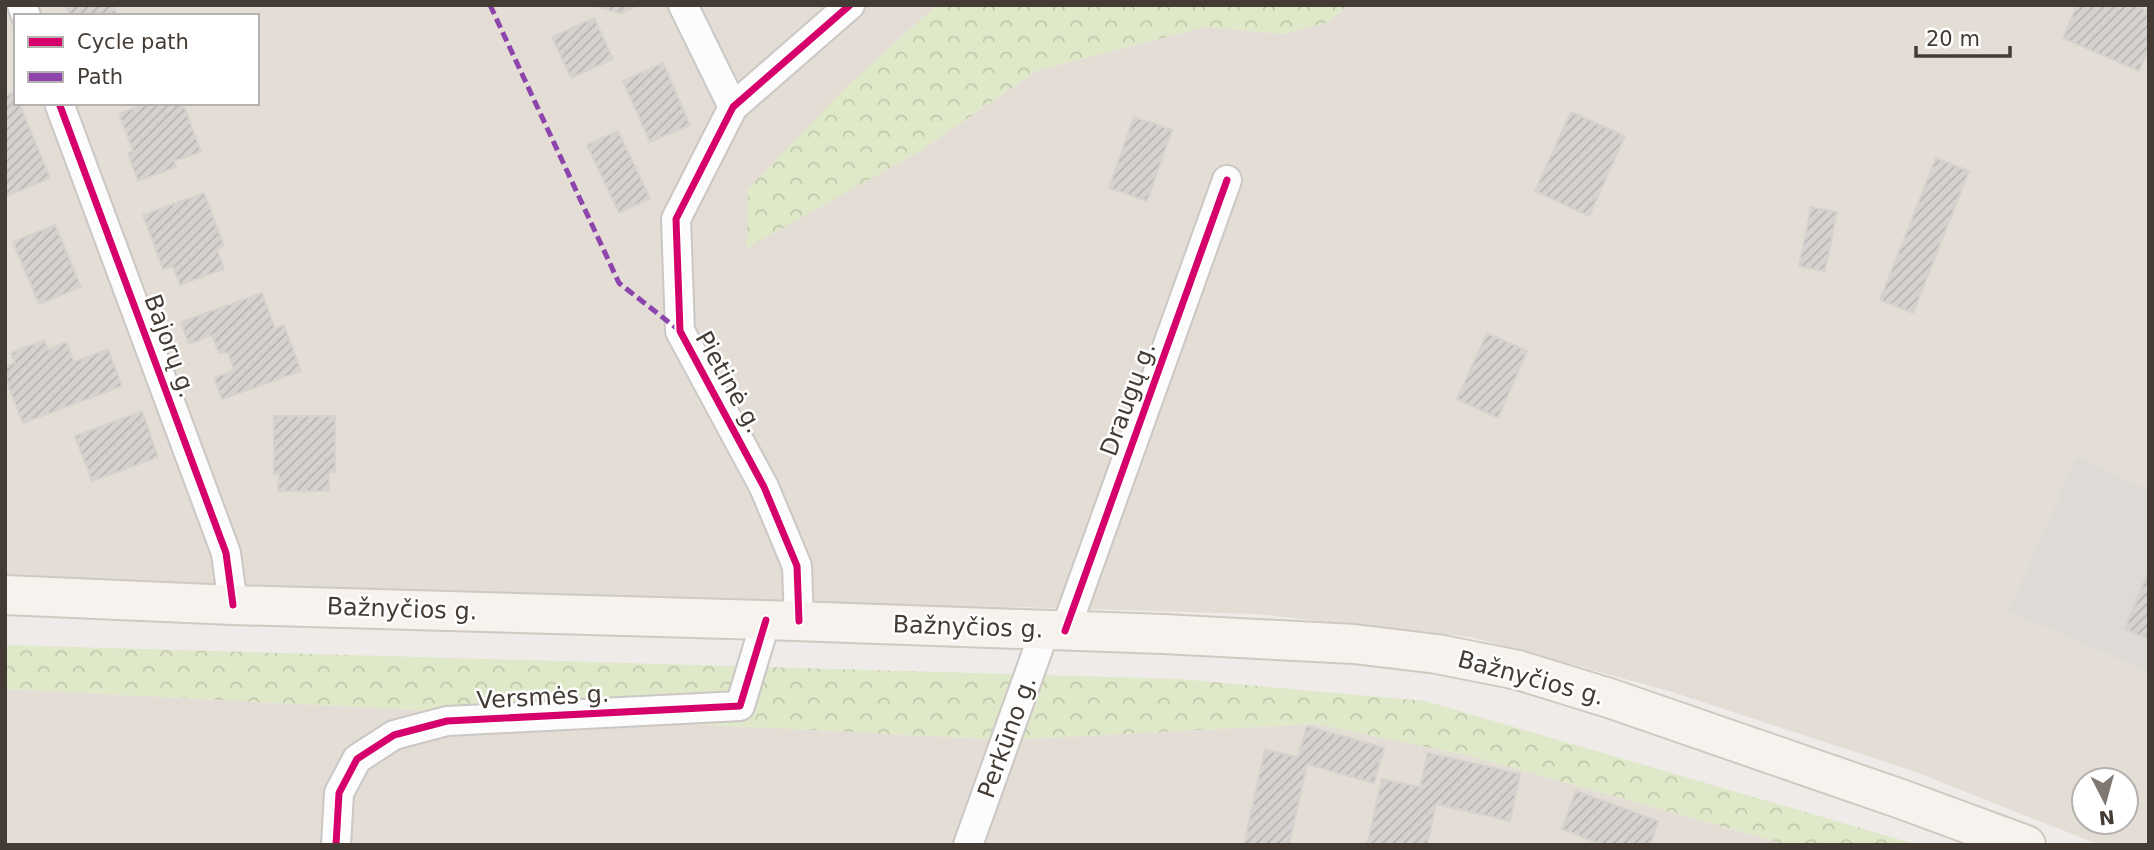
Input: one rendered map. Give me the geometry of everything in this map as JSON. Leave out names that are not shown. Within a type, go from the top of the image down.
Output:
[{"type":"main road","name":"Bažnyčios g.","points":[[5,594],[233,605],[1163,634],[1354,644],[1437,654],[1518,670],[1734,740],[2026,845]]},
{"type":"street","points":[[683,5],[733,107]]},
{"type":"street","name":"Pietinė g.","points":[[782,621],[797,566],[764,487],[680,331],[676,219],[733,107],[850,5]]},
{"type":"street","name":"Bajorų g.","points":[[60,105],[226,552],[233,605]]},
{"type":"street","name":"Draugų g.","points":[[1055,631],[1227,180]]},
{"type":"street","name":"Versmės g.","points":[[336,845],[338,793],[356,759],[394,735],[447,721],[740,706],[782,621]]},
{"type":"street","name":"Perkūno g.","points":[[968,845],[1055,631]]},
{"type":"shaded area","points":[[5,5],[937,5],[845,88],[920,151],[1036,71],[1205,27],[1284,34],[1326,23],[1349,5],[2149,5],[2149,489],[2076,457],[2008,611],[2149,673],[2149,845],[2100,845],[2077,836],[2140,836],[2140,766],[2070,766],[2070,833],[1913,771],[1669,691],[1471,637],[1255,614],[5,578]]},
{"type":"shaded area","points":[[2076,457],[2149,489],[2149,673],[2008,611]]},
{"type":"shaded area","points":[[5,689],[1007,740],[1317,724],[1474,757],[1789,845],[5,845]]},
{"type":"green space","points":[[937,5],[1349,5],[1326,23],[1284,34],[1205,27],[1036,71],[920,151],[747,248],[748,189],[845,88]]},
{"type":"green space","points":[[5,645],[1179,679],[1425,701],[1918,845],[1789,845],[1474,757],[1317,724],[1007,740],[5,689]]},
{"type":"building","points":[[75,5],[113,5],[116,14],[69,14],[67,8]]},
{"type":"building","points":[[598,5],[639,5],[622,13],[599,8]]},
{"type":"building","points":[[2077,5],[2134,5],[2149,12],[2149,47],[2139,71],[2063,38]]},
{"type":"building","points":[[594,18],[613,59],[571,78],[552,37]]},
{"type":"building","points":[[663,63],[690,125],[650,142],[623,81]]},
{"type":"building","points":[[14,92],[14,105],[20,105],[50,178],[5,197],[5,96]]},
{"type":"building","points":[[142,105],[184,105],[201,152],[174,161],[176,167],[138,181],[128,153],[133,151],[119,114]]},
{"type":"building","points":[[1571,112],[1625,136],[1589,216],[1535,191]]},
{"type":"building","points":[[1134,117],[1172,130],[1147,201],[1109,188]]},
{"type":"building","points":[[618,131],[650,198],[619,213],[587,145]]},
{"type":"building","points":[[1936,158],[1969,171],[1913,313],[1880,300]]},
{"type":"building","points":[[204,193],[224,246],[217,249],[224,269],[180,285],[173,266],[163,269],[143,215]]},
{"type":"building","points":[[1811,207],[1837,212],[1825,271],[1799,266]]},
{"type":"building","points":[[55,225],[81,287],[39,304],[13,242]]},
{"type":"building","points":[[262,293],[275,329],[284,325],[301,371],[222,399],[214,378],[234,370],[228,352],[219,353],[212,335],[189,344],[181,322]]},
{"type":"building","points":[[1487,333],[1527,351],[1498,418],[1457,399]]},
{"type":"building","points":[[44,340],[48,350],[66,342],[74,362],[108,349],[122,386],[23,423],[5,377],[5,367],[15,363],[11,353]]},
{"type":"building","points":[[142,411],[158,457],[92,481],[75,436]]},
{"type":"building","points":[[274,416],[335,416],[335,472],[329,472],[329,491],[278,491],[279,474],[274,474]]},
{"type":"building","points":[[2149,570],[2149,639],[2125,629]]},
{"type":"building","points":[[1307,726],[1384,748],[1374,783],[1307,764],[1289,845],[1244,845],[1265,750],[1298,757]]},
{"type":"building","points":[[1428,753],[1520,774],[1510,821],[1436,804],[1427,845],[1367,845],[1382,779],[1420,787]]},
{"type":"building","points":[[1576,791],[1658,821],[1650,845],[1604,845],[1562,829]]},
{"type":"marked path","points":[[490,5],[619,283],[680,331]]},
{"type":"cycle path","points":[[799,621],[797,566],[764,487],[680,331],[676,219],[733,107],[850,5]]},
{"type":"cycle path","points":[[60,105],[226,553],[233,605]]},
{"type":"cycle path","points":[[1065,631],[1227,180]]},
{"type":"cycle path","points":[[336,845],[339,793],[357,759],[394,735],[447,721],[740,706],[766,620]]}]
